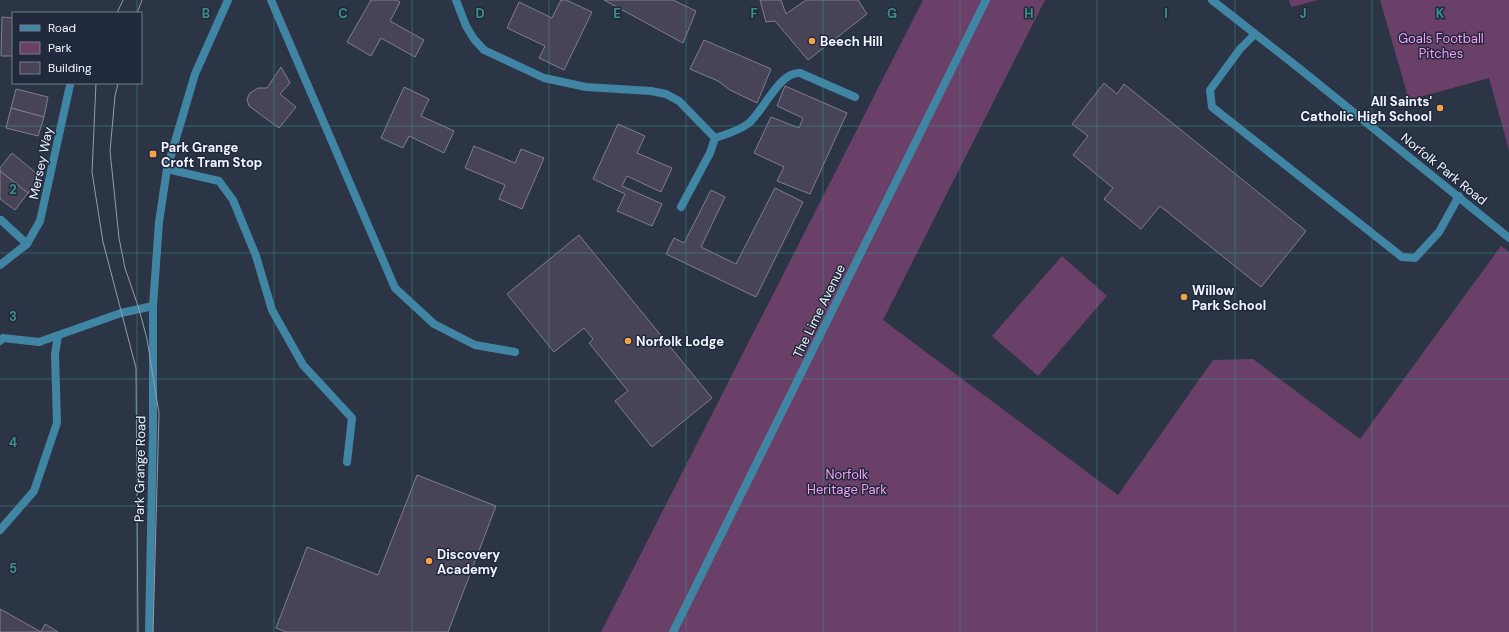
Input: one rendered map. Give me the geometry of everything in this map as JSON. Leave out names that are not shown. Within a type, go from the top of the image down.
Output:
[{"type":"street","name":"Park Grange Road","points":[[149,632],[153,429],[153,306],[159,222],[167,169],[196,74],[228,0]]},
{"type":"street","points":[[271,0],[395,288],[434,324],[475,345],[515,352]]},
{"type":"street","points":[[456,0],[466,26],[474,39],[484,50],[544,78],[586,87],[651,91],[666,94],[679,101],[715,138]]},
{"type":"street","name":"The Lime Avenue","points":[[673,632],[986,0]]},
{"type":"street","name":"Norfolk Park Road","points":[[1212,0],[1459,196],[1509,238]]},
{"type":"street","points":[[1255,34],[1240,49],[1210,90],[1212,107],[1402,257],[1415,258],[1439,232],[1459,196]]},
{"type":"street","points":[[715,138],[741,129],[751,121],[761,110],[783,79],[795,72],[855,97]]},
{"type":"street","name":"Mersey Way","points":[[0,265],[27,244],[40,221],[70,85]]},
{"type":"street","points":[[680,207],[710,153],[715,138]]},
{"type":"street","points":[[167,169],[219,181],[233,200],[256,256],[272,310],[303,365],[352,418],[347,462]]},
{"type":"street","points":[[1,220],[27,244]]},
{"type":"street","points":[[0,341],[3,338],[39,342],[121,313],[153,306]]},
{"type":"street","points":[[0,530],[34,491],[57,423],[55,354],[58,336]]},
{"type":"green space","name":"Norfolk Heritage Park","points":[[923,0],[1045,0],[883,320],[1118,495],[1213,360],[1253,359],[1360,439],[1501,246],[1509,252],[1509,632],[601,632]]},
{"type":"green space","points":[[1289,0],[1318,0],[1291,7]]},
{"type":"green space","name":"Goals Football Pitches","points":[[1380,0],[1509,0],[1509,150],[1489,78],[1409,100]]},
{"type":"green space","points":[[1062,256],[1107,296],[1038,376],[992,336]]},
{"type":"building","points":[[371,0],[396,0],[400,2],[390,21],[424,40],[415,57],[381,38],[371,56],[347,42]]},
{"type":"building","points":[[561,0],[566,0],[592,12],[564,70],[539,58],[545,46],[507,28],[519,2],[552,18]]},
{"type":"building","points":[[604,0],[673,0],[696,11],[683,43]]},
{"type":"building","name":"Beech Hill","points":[[760,0],[781,0],[786,14],[806,0],[858,0],[867,14],[808,60],[775,21],[766,22]]},
{"type":"building","points":[[2,17],[12,18],[12,56],[1,56]]},
{"type":"building","points":[[704,40],[771,69],[757,103],[730,90],[718,81],[690,69]]},
{"type":"building","points":[[281,67],[290,83],[280,94],[296,107],[279,128],[249,106],[247,99],[250,93],[258,88],[267,88]]},
{"type":"building","points":[[1104,83],[1117,94],[1124,84],[1306,231],[1261,287],[1160,206],[1141,229],[1104,199],[1113,188],[1073,155],[1088,136],[1072,124]]},
{"type":"building","points":[[785,86],[847,113],[810,194],[777,181],[784,167],[754,153],[771,117],[799,128],[803,118],[777,106]]},
{"type":"building","points":[[404,87],[429,99],[421,116],[454,131],[444,153],[409,136],[403,148],[381,138]]},
{"type":"building","points":[[16,89],[48,97],[44,117],[11,108]]},
{"type":"building","points":[[11,108],[44,117],[38,136],[6,128]]},
{"type":"building","points":[[618,124],[645,136],[637,153],[672,168],[661,192],[627,176],[622,186],[662,204],[652,226],[617,211],[625,194],[593,179]]},
{"type":"building","points":[[474,146],[515,163],[521,149],[544,158],[522,209],[499,199],[505,185],[465,168]]},
{"type":"building","points":[[12,153],[41,177],[28,193],[0,171],[0,168]]},
{"type":"building","points":[[0,171],[28,193],[15,210],[0,199]]},
{"type":"building","points":[[775,188],[803,202],[756,297],[666,254],[674,238],[684,243],[711,190],[725,197],[701,247],[736,264]]},
{"type":"building","name":"Norfolk Lodge","points":[[579,235],[712,398],[652,447],[615,401],[628,391],[589,343],[593,339],[584,328],[554,352],[507,294]]},
{"type":"building","name":"Discovery Academy","points":[[417,475],[496,506],[448,632],[286,632],[276,628],[307,547],[378,575]]},
{"type":"building","points":[[0,609],[41,632],[0,632]]},
{"type":"building","points":[[45,624],[58,632],[41,632]]},
{"type":"tram line","points":[[117,12],[123,0]]},
{"type":"tram line","points":[[137,12],[142,0]]},
{"type":"tram line","points":[[96,84],[92,172],[103,242],[136,368],[138,632]]},
{"type":"tram line","points":[[118,84],[115,96],[110,151],[119,238],[125,268],[139,309],[147,339],[159,413],[153,632]]},
{"type":"place","name":"Beech Hill","points":[[812,41]]},
{"type":"place","name":"All Saints' Catholic High School","points":[[1440,108]]},
{"type":"place","name":"Park Grange Croft Tram Stop","points":[[153,154]]},
{"type":"place","name":"Willow Park School","points":[[1184,297]]},
{"type":"place","name":"Norfolk Lodge","points":[[628,341]]},
{"type":"place","name":"Discovery Academy","points":[[429,561]]}]
